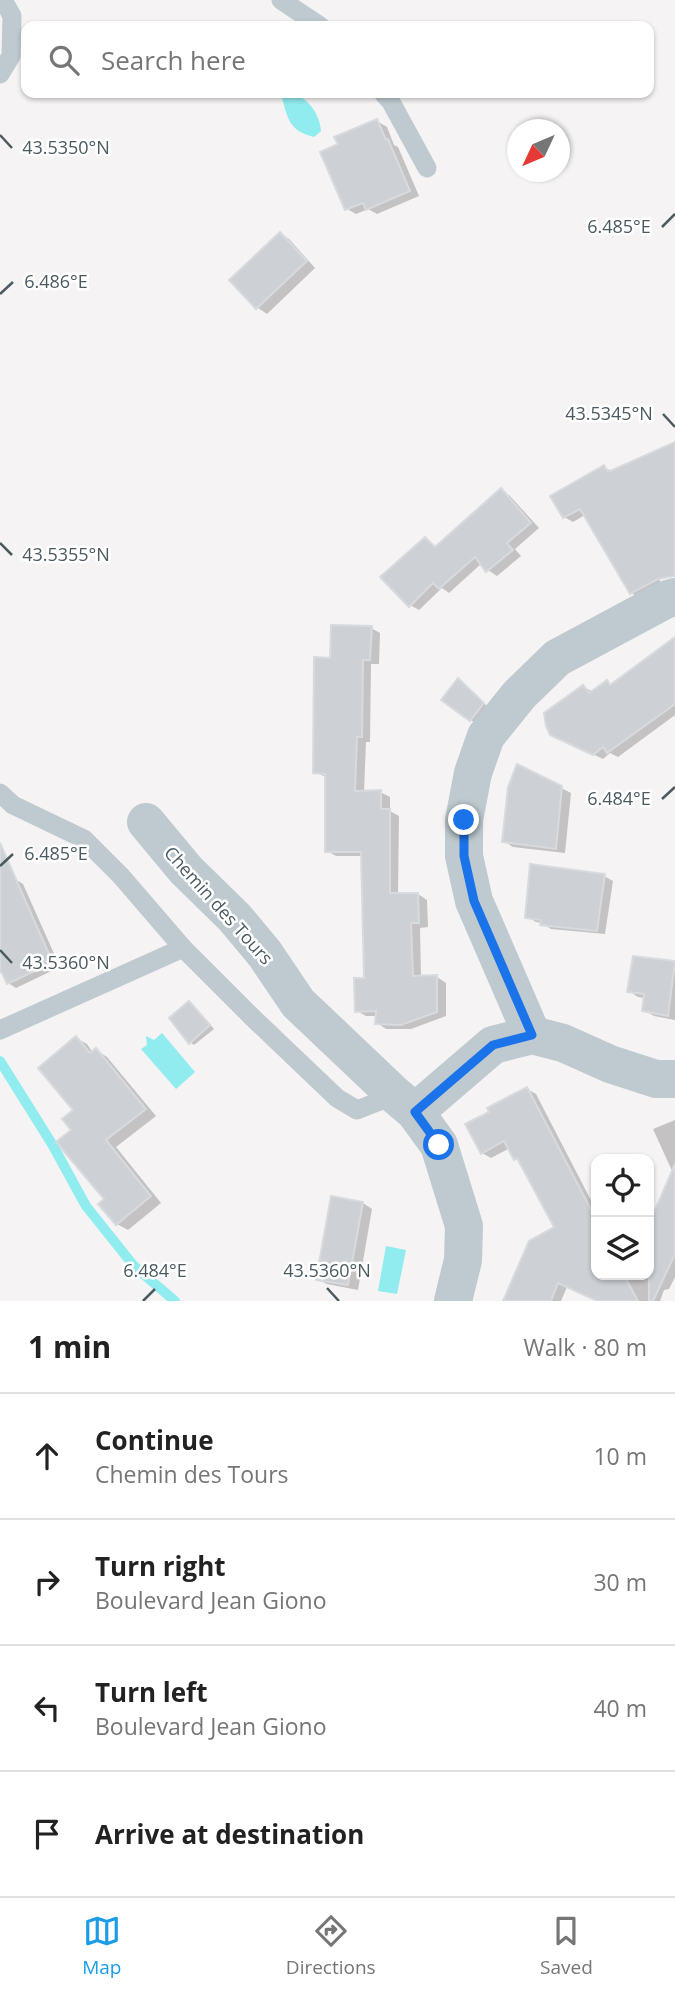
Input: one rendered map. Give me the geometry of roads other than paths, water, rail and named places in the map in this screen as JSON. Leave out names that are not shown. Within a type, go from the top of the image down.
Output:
[{"type":"street","points":[[532,1035],[474,901],[464,856],[464,820],[473,774],[486,736],[519,695],[557,658],[622,622],[675,597]]},
{"type":"street","name":"Chemin des Tours","points":[[146,822],[186,870],[265,954],[298,1003],[405,1104],[439,1145],[464,1226],[463,1261],[453,1301]]},
{"type":"street","points":[[405,1104],[493,1045],[532,1035],[563,1043],[610,1064],[656,1079],[675,1079]]},
{"type":"lane","points":[[0,74],[11,56],[12,16],[3,0]]},
{"type":"lane","points":[[281,0],[312,21]]},
{"type":"lane","points":[[387,98],[427,168]]},
{"type":"lane","points":[[0,793],[13,805],[83,839],[121,876],[183,948],[337,1098],[357,1110],[405,1104]]},
{"type":"lane","points":[[0,1030],[183,948]]},
{"type":"water","points":[[282,98],[302,98],[315,111],[321,131],[314,137],[306,135],[291,124]]},
{"type":"water","points":[[162,1033],[195,1072],[176,1089],[141,1049],[147,1045],[146,1036],[154,1040]]},
{"type":"water","points":[[386,1246],[406,1250],[397,1294],[378,1291]]},
{"type":"waterway","points":[[0,1061],[52,1144],[86,1206],[134,1266],[175,1301]]}]
